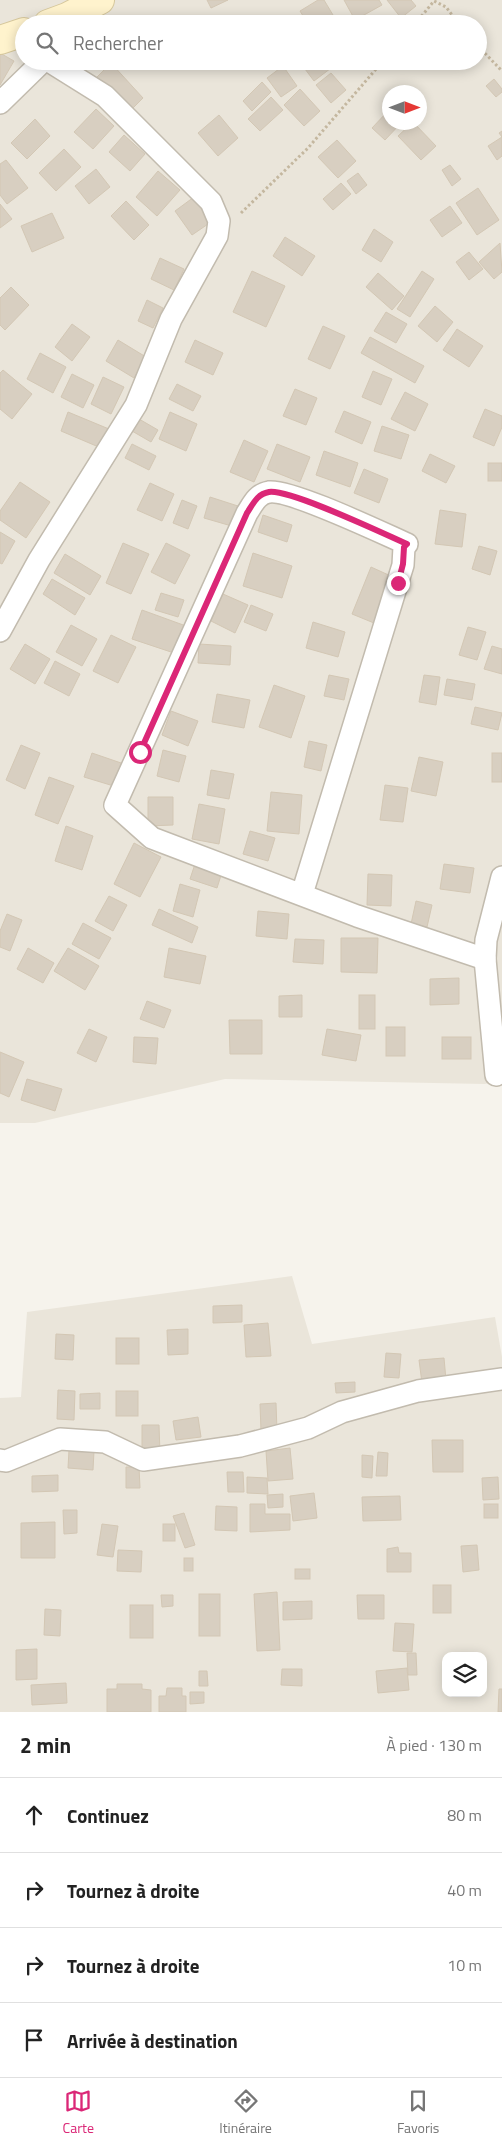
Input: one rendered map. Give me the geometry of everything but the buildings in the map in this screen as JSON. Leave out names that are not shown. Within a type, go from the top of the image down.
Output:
[{"type":"main road","points":[[72,15],[100,0]]},
{"type":"main road","points":[[0,40],[15,35]]},
{"type":"street","points":[[0,103],[34,70]]},
{"type":"street","points":[[0,631],[39,560],[136,405],[171,319],[217,236],[219,221],[210,202],[105,96],[63,70]]},
{"type":"street","points":[[302,894],[403,564],[404,547],[407,544],[300,498],[270,492],[259,496],[247,513],[115,805],[152,838],[357,916],[491,946]]},
{"type":"street","points":[[496,1075],[491,946],[502,877]]},
{"type":"street","points":[[0,1460],[6,1461],[60,1439],[105,1442],[143,1460],[240,1446],[308,1428],[342,1412],[418,1391],[502,1379]]},
{"type":"path","points":[[423,15],[434,2],[446,8],[452,15]]},
{"type":"path","points":[[487,55],[502,71]]},
{"type":"path","points":[[217,236],[308,148],[375,70]]},
{"type":"shaded area","points":[[0,0],[502,0],[502,1080],[485,1084],[225,1079],[35,1123],[0,1123]]},
{"type":"shaded area","points":[[292,1276],[312,1344],[495,1317],[502,1357],[502,1712],[0,1712],[0,1398],[21,1397],[27,1312]]},
{"type":"route","points":[[140,752],[247,513],[259,496],[270,492],[300,498],[407,544],[404,547],[403,564],[398,583]]}]
